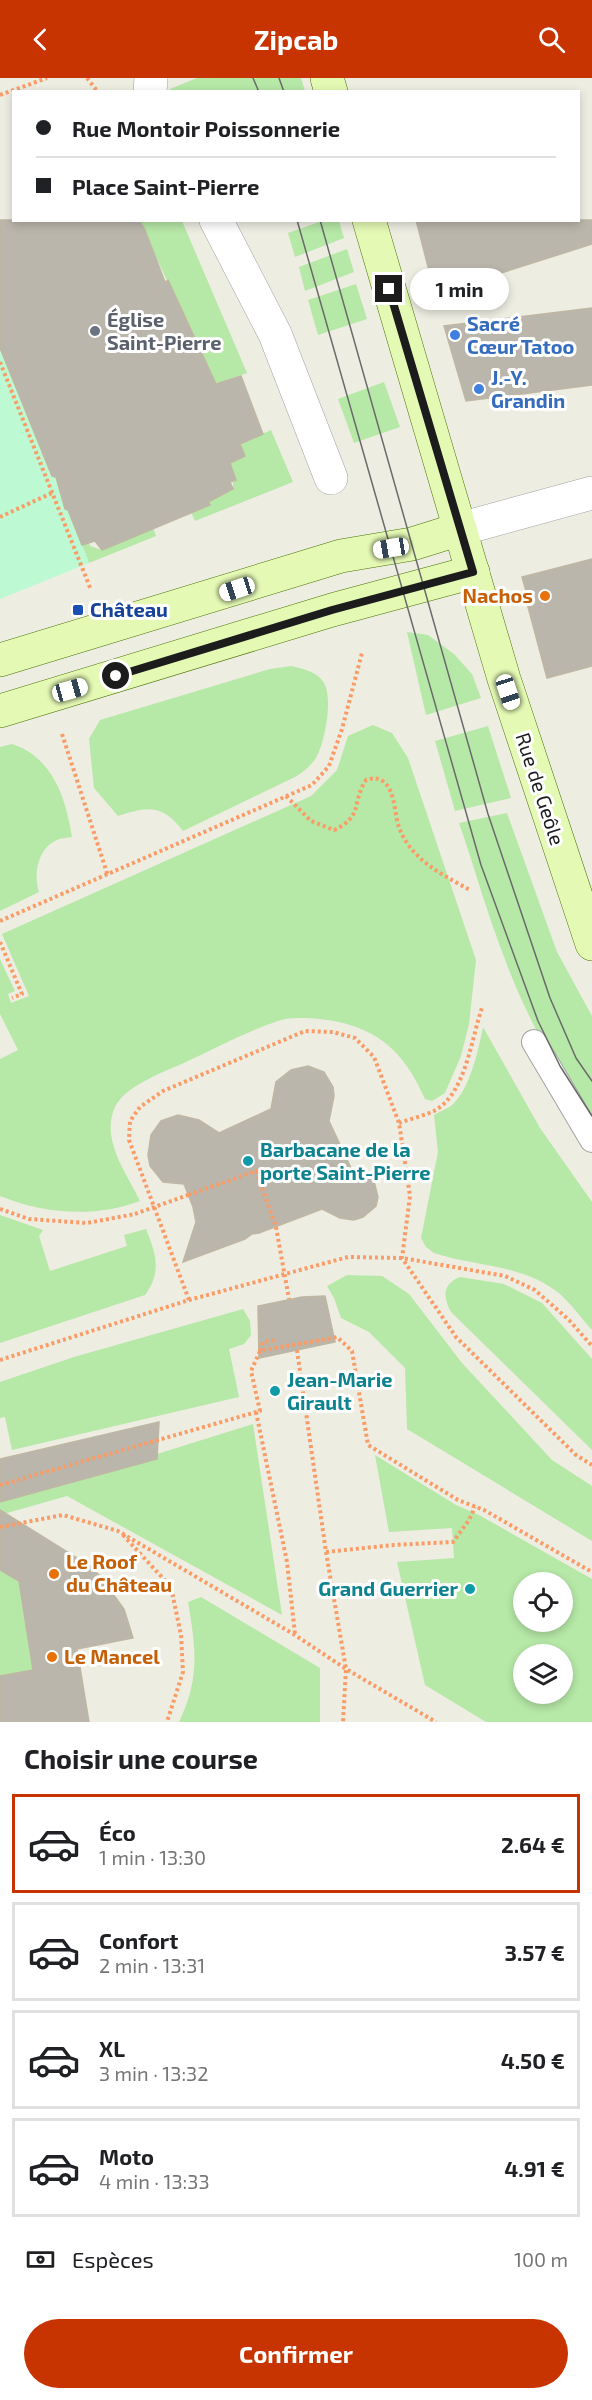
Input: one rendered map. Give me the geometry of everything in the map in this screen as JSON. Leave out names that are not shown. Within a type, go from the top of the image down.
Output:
[{"type":"main road","name":"Rue de Geôle","points":[[370,222],[517,719],[592,944]]},
{"type":"main road","points":[[0,660],[341,556],[412,544],[460,530]]},
{"type":"main road","points":[[0,711],[332,610],[473,572]]},
{"type":"street","points":[[217,222],[275,334],[331,478]]},
{"type":"street","points":[[460,530],[592,493]]},
{"type":"lane","points":[[534,1042],[592,1140]]},
{"type":"path","points":[[14,90],[47,78]]},
{"type":"path","points":[[87,78],[96,90]]},
{"type":"path","points":[[0,362],[54,492],[91,590]]},
{"type":"path","points":[[0,380],[6,377]]},
{"type":"path","points":[[0,517],[54,492]]},
{"type":"path","points":[[0,921],[108,876],[312,785],[328,766],[342,729],[362,654]]},
{"type":"path","points":[[67,748],[108,876]]},
{"type":"path","points":[[286,796],[311,821],[334,830],[345,825],[354,817],[361,788],[366,780],[375,778],[384,782],[390,791],[400,831],[410,847],[422,861],[470,890]]},
{"type":"path","points":[[0,942],[22,994],[12,998]]},
{"type":"path","points":[[399,1124],[435,1110],[452,1096],[467,1059],[482,1008]]},
{"type":"path","points":[[189,1300],[129,1140],[130,1121],[140,1107],[163,1091],[305,1031],[333,1032],[355,1038],[374,1057],[399,1124],[410,1196],[402,1258],[456,1337],[576,1455],[592,1465]]},
{"type":"path","points":[[0,1209],[29,1219],[87,1223],[135,1214],[256,1171],[276,1227],[289,1299]]},
{"type":"path","points":[[0,1360],[189,1300],[348,1257],[402,1258],[505,1276],[535,1290],[569,1320],[592,1346]]},
{"type":"path","points":[[260,1351],[337,1337],[352,1351],[368,1445],[433,1485],[592,1572]]},
{"type":"path","points":[[0,1485],[260,1411],[251,1371],[263,1342],[275,1340]]},
{"type":"path","points":[[297,1350],[326,1552],[346,1669],[343,1722]]},
{"type":"path","points":[[256,1412],[287,1562],[295,1635]]},
{"type":"path","points":[[326,1552],[453,1542],[469,1520],[475,1507]]},
{"type":"path","points":[[0,1527],[63,1515],[118,1531],[295,1635],[346,1669],[436,1722]]},
{"type":"path","points":[[118,1531],[171,1587],[182,1635],[183,1672],[167,1722]]},
{"type":"green space","points":[[197,78],[301,78],[305,90],[170,90]]},
{"type":"green space","points":[[139,222],[182,222],[247,373],[215,382]]},
{"type":"green space","points":[[319,222],[339,222],[344,238],[295,257],[288,233]]},
{"type":"green space","points":[[347,249],[354,272],[305,291],[299,267]]},
{"type":"green space","points":[[356,284],[367,319],[318,335],[308,300]]},
{"type":"green space","points":[[0,345],[51,476],[55,475],[67,503],[64,504],[65,509],[68,509],[89,563],[0,599]]},
{"type":"green space","points":[[384,382],[400,427],[354,443],[338,399]]},
{"type":"green space","points":[[271,430],[293,482],[195,521],[191,512],[209,505],[208,502],[233,489],[233,482],[236,480],[221,454],[237,460],[244,456],[242,443]]},
{"type":"green space","points":[[136,527],[139,535],[153,528],[156,536],[89,563],[82,545],[89,543],[90,546],[102,550]]},
{"type":"green space","points":[[407,632],[428,635],[454,654],[472,674],[481,698],[426,715]]},
{"type":"green space","points":[[291,666],[318,676],[324,683],[328,699],[327,720],[320,749],[313,762],[297,776],[183,831],[169,816],[154,810],[138,810],[118,816],[94,788],[89,739],[100,720],[270,669]]},
{"type":"green space","points":[[373,725],[392,733],[408,758],[476,960],[469,1024],[461,1056],[445,1093],[432,1101],[425,1099],[397,1053],[385,1042],[356,1027],[309,1018],[283,1020],[243,1035],[144,1081],[117,1103],[113,1112],[111,1135],[118,1158],[140,1201],[105,1210],[70,1212],[34,1207],[0,1196],[0,1059],[18,1050],[0,1014],[0,959],[15,991],[8,994],[11,1003],[29,996],[2,934],[311,796],[337,770],[348,736]]},
{"type":"green space","points":[[488,726],[511,798],[455,811],[435,741]]},
{"type":"green space","points":[[12,744],[38,759],[55,781],[66,808],[72,837],[59,839],[45,849],[41,855],[37,870],[39,892],[0,911],[0,747]]},
{"type":"green space","points":[[507,813],[557,952],[592,1016],[592,1129],[524,1005],[493,928],[459,823]]},
{"type":"green space","points":[[483,1027],[540,1128],[592,1202],[592,1330],[561,1295],[547,1285],[516,1272],[434,1253],[426,1247],[421,1238],[438,1152],[434,1115],[451,1106],[458,1099],[472,1070]]},
{"type":"green space","points":[[0,1215],[43,1230],[39,1236],[50,1271],[127,1246],[124,1235],[146,1229],[155,1255],[154,1278],[145,1295],[0,1343]]},
{"type":"green space","points":[[347,1275],[382,1276],[409,1294],[462,1363],[552,1460],[592,1486],[592,1541],[407,1429],[405,1368],[369,1332],[341,1318],[327,1286]]},
{"type":"green space","points":[[460,1277],[504,1284],[542,1303],[592,1359],[592,1450],[451,1312],[446,1301],[447,1287]]},
{"type":"green space","points":[[243,1309],[250,1321],[251,1335],[244,1344],[229,1349],[239,1397],[12,1450],[5,1417],[0,1418],[0,1382],[74,1357]]},
{"type":"green space","points":[[253,1424],[282,1615],[67,1496],[0,1515],[0,1498],[47,1486],[49,1489],[157,1459],[157,1454]]},
{"type":"green space","points":[[375,1455],[456,1505],[479,1515],[592,1579],[592,1722],[486,1722],[425,1685],[397,1562],[454,1558],[452,1528],[389,1532]]},
{"type":"green space","points":[[0,1570],[19,1581],[33,1670],[0,1676]]},
{"type":"green space","points":[[201,1597],[320,1668],[320,1722],[179,1722],[186,1706],[193,1677],[193,1634],[188,1602]]},
{"type":"building","name":"Église Saint-Pierre","points":[[0,220],[12,220],[12,222],[140,222],[165,282],[168,280],[216,384],[241,376],[263,434],[240,444],[245,456],[230,463],[236,480],[230,482],[233,489],[208,502],[210,505],[102,550],[95,541],[82,545],[68,510],[65,509],[56,477],[52,476],[0,348]]},
{"type":"building","points":[[580,220],[592,220],[592,244],[435,294],[417,222],[580,222]]},
{"type":"building","points":[[592,308],[592,385],[466,401],[444,326]]},
{"type":"building","points":[[592,559],[592,666],[547,678],[522,577]]},
{"type":"building","name":"Barbacane de la porte Saint-Pierre","points":[[308,1066],[324,1072],[333,1087],[334,1096],[329,1121],[351,1168],[373,1177],[378,1197],[376,1206],[363,1217],[354,1220],[340,1218],[322,1209],[183,1262],[196,1222],[193,1207],[184,1184],[163,1182],[150,1166],[148,1155],[151,1135],[161,1121],[178,1115],[199,1120],[219,1133],[271,1109],[276,1082],[291,1070]]},
{"type":"building","points":[[325,1296],[335,1342],[259,1358],[258,1306],[302,1297]]},
{"type":"building","points":[[159,1422],[157,1459],[0,1502],[0,1459]]},
{"type":"building","points":[[0,1510],[90,1566],[124,1609],[133,1638],[77,1649],[89,1722],[0,1722],[0,1676],[33,1670],[19,1581],[0,1570]]},
{"type":"tram line","points":[[253,78],[258,90]]},
{"type":"tram line","points":[[279,78],[283,90]]},
{"type":"tram line","points":[[298,222],[481,865],[538,1021],[560,1066],[592,1116]]},
{"type":"tram line","points":[[321,222],[488,814],[550,998],[576,1058],[592,1081]]},
{"type":"place","name":"Église Saint-Pierre","points":[[95,331]]},
{"type":"place","name":"Sacré Cœur Tatoo","points":[[455,335]]},
{"type":"place","name":"J.-Y. Grandin","points":[[479,389]]},
{"type":"place","name":"Nachos","points":[[545,596]]},
{"type":"place","name":"Château","points":[[78,610]]},
{"type":"place","name":"Barbacane de la porte Saint-Pierre","points":[[248,1161]]},
{"type":"place","name":"Jean-Marie Girault","points":[[275,1391]]},
{"type":"place","name":"Le Roof du Château","points":[[54,1574]]},
{"type":"place","name":"Grand Guerrier","points":[[470,1589]]},
{"type":"place","name":"Le Mancel","points":[[52,1657]]},
{"type":"route","points":[[116,676],[332,610],[473,572],[389,289]]}]
